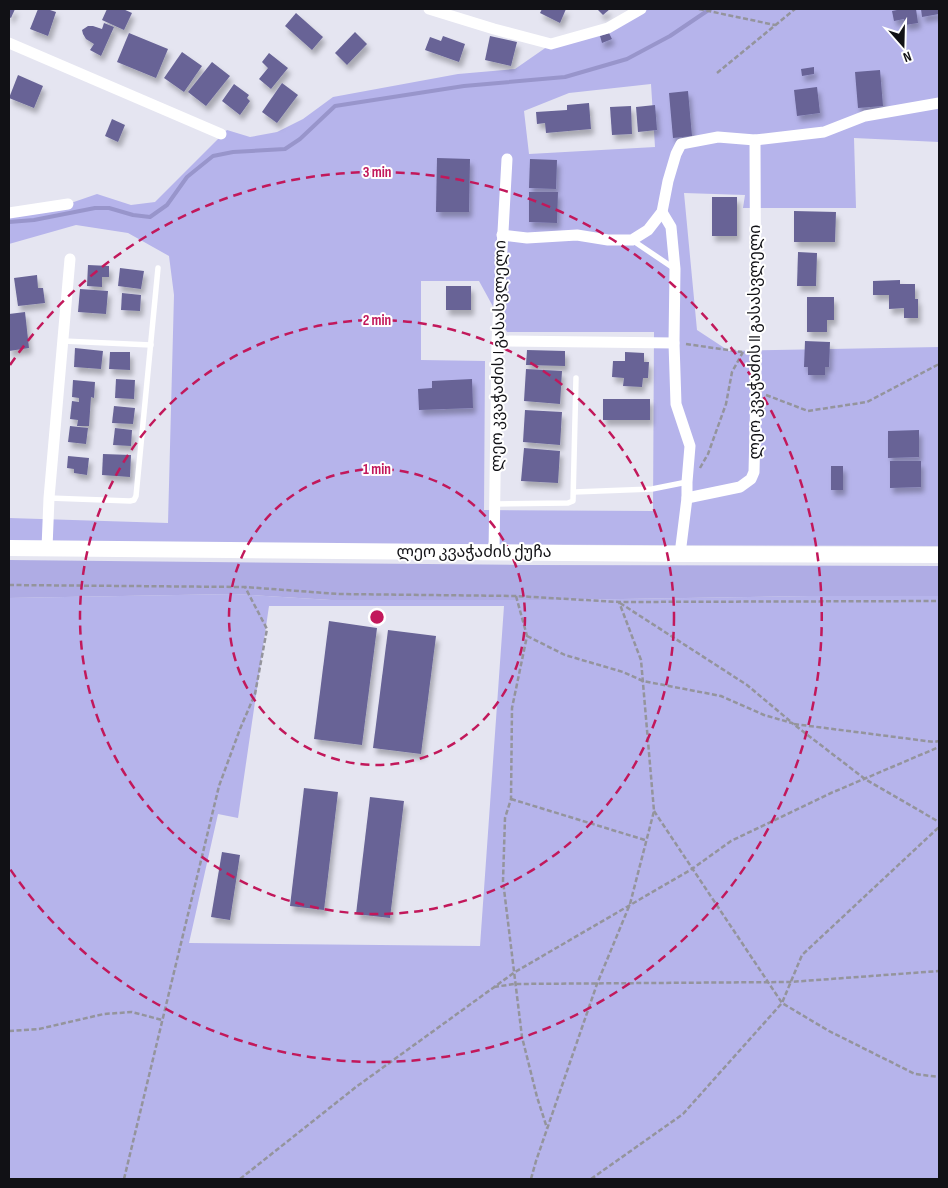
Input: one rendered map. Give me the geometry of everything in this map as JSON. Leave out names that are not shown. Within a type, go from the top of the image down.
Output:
[{"type":"main road","name":"ლეო კვაჭაძის ქუჩა","points":[[9,548],[939,555]]},
{"type":"street","points":[[429,9],[551,44],[608,28],[642,9]]},
{"type":"street","points":[[9,43],[221,134]]},
{"type":"street","points":[[502,236],[527,238],[577,235],[608,240],[632,240],[648,230],[662,212],[668,181],[676,154],[682,144],[718,137],[755,140],[824,132],[865,116],[939,102]]},
{"type":"street","name":"ლეო კვაჭაძის II გასასვლელი","points":[[687,498],[740,487],[751,479],[754,472],[756,391],[755,140]]},
{"type":"street","name":"ლეო კვაჭაძის I გასასვლელი","points":[[494,553],[497,341],[507,159]]},
{"type":"street","points":[[9,213],[68,204]]},
{"type":"street","points":[[662,212],[670,227],[675,270],[674,343],[676,404],[690,446],[686,482],[687,498],[680,554]]},
{"type":"street","points":[[47,548],[70,259]]},
{"type":"street","points":[[497,341],[674,343]]},
{"type":"lane","points":[[632,240],[675,270]]},
{"type":"lane","points":[[50,498],[130,501],[134,500],[136,496],[158,268]]},
{"type":"lane","points":[[63,341],[151,345]]},
{"type":"lane","points":[[496,504],[568,503],[573,501],[576,378]]},
{"type":"lane","points":[[574,492],[652,489],[686,482]]},
{"type":"path","points":[[699,9],[775,25]]},
{"type":"path","points":[[717,73],[795,9]]},
{"type":"path","points":[[674,343],[756,354]]},
{"type":"path","points":[[700,468],[708,454],[726,404],[732,372],[743,352]]},
{"type":"path","points":[[756,391],[808,411],[867,402],[939,364]]},
{"type":"path","points":[[9,585],[244,587],[338,594],[516,596],[619,602],[939,600]]},
{"type":"path","points":[[124,1179],[219,786],[255,694],[266,628],[244,587]]},
{"type":"path","points":[[516,596],[527,636],[512,708],[511,799],[505,818],[503,881],[515,972],[514,984],[522,1037],[547,1128]]},
{"type":"path","points":[[532,1179],[547,1128],[597,984],[630,904],[654,811],[641,660],[619,602]]},
{"type":"path","points":[[619,602],[747,685],[792,724],[865,779],[939,822]]},
{"type":"path","points":[[527,636],[565,655],[622,672],[643,681],[721,696],[764,715],[792,724],[934,742],[939,741]]},
{"type":"path","points":[[240,1179],[356,1087],[515,972],[692,868],[731,841],[831,793],[939,747]]},
{"type":"path","points":[[511,799],[645,840]]},
{"type":"path","points":[[654,811],[782,1003],[829,1031],[915,1074],[939,1077]]},
{"type":"path","points":[[591,1179],[683,1114],[782,1003],[802,955],[939,827]]},
{"type":"path","points":[[493,987],[514,984],[790,982],[939,971]]},
{"type":"path","points":[[9,1031],[39,1029],[104,1014],[132,1012],[162,1020]]},
{"type":"shaded area","points":[[641,9],[939,9],[939,142],[854,138],[856,208],[743,208],[745,195],[684,193],[697,330],[729,351],[939,347],[939,546],[9,543],[9,518],[168,523],[174,295],[169,256],[128,233],[76,225],[9,244],[9,213],[68,204],[97,194],[131,205],[155,202],[227,130],[250,137],[277,132],[303,119],[333,97],[458,74],[515,69],[551,44],[608,28]],"holes":[[[651,84],[655,147],[529,154],[524,111],[569,93]],[[421,281],[479,281],[507,332],[654,332],[653,511],[484,510],[485,361],[421,360]]]},
{"type":"shaded area","points":[[9,560],[523,565],[939,566],[939,596],[560,600],[331,600],[234,594],[9,598]]},
{"type":"shaded area","points":[[234,594],[331,600],[560,600],[939,596],[939,1179],[9,1179],[9,598]],"holes":[[[269,606],[504,606],[480,946],[189,943],[218,814],[238,818]]]},
{"type":"building","points":[[9,9],[15,9],[11,18],[9,17]]},
{"type":"building","points":[[38,9],[56,12],[48,36],[30,29]]},
{"type":"building","points":[[107,9],[123,9],[132,13],[124,30],[102,20]]},
{"type":"building","points":[[542,9],[566,9],[560,23],[540,13]]},
{"type":"building","points":[[597,9],[610,9],[603,15]]},
{"type":"building","points":[[896,9],[916,9],[918,23],[905,25],[904,19],[894,21],[892,11]]},
{"type":"building","points":[[921,9],[939,9],[939,14],[922,17]]},
{"type":"building","points":[[296,13],[323,37],[312,50],[285,26]]},
{"type":"building","points":[[104,23],[114,27],[101,56],[90,50],[94,44],[86,39],[82,30],[88,26],[102,29]]},
{"type":"building","points":[[355,32],[367,44],[347,65],[335,53]]},
{"type":"building","points":[[129,33],[168,49],[156,78],[117,62]]},
{"type":"building","points":[[609,33],[612,39],[602,43],[600,36]]},
{"type":"building","points":[[443,36],[465,44],[459,62],[425,50],[430,37],[441,41]]},
{"type":"building","points":[[490,36],[517,42],[511,66],[485,60]]},
{"type":"building","points":[[182,52],[202,66],[184,92],[164,78]]},
{"type":"building","points":[[269,53],[288,68],[271,89],[259,79],[268,68],[262,62]]},
{"type":"building","points":[[212,62],[230,76],[206,106],[188,92]]},
{"type":"building","points":[[814,67],[814,74],[802,76],[801,69]]},
{"type":"building","points":[[880,70],[883,106],[858,108],[855,72]]},
{"type":"building","points":[[18,75],[43,86],[34,108],[9,98]]},
{"type":"building","points":[[282,83],[298,95],[277,123],[262,112]]},
{"type":"building","points":[[234,84],[249,95],[247,98],[250,101],[240,115],[222,101]]},
{"type":"building","points":[[817,87],[820,113],[797,116],[794,90]]},
{"type":"building","points":[[688,91],[692,136],[673,138],[669,93]]},
{"type":"building","points":[[589,103],[591,129],[546,133],[545,123],[537,124],[536,112],[567,110],[567,105]]},
{"type":"building","points":[[655,105],[657,130],[638,132],[636,107]]},
{"type":"building","points":[[631,106],[632,134],[612,135],[610,107]]},
{"type":"building","points":[[112,119],[125,125],[118,142],[105,136]]},
{"type":"building","points":[[437,158],[470,159],[469,212],[436,212]]},
{"type":"building","points":[[530,159],[557,160],[556,189],[529,188]]},
{"type":"building","points":[[529,192],[558,192],[557,223],[529,222]]},
{"type":"building","points":[[712,197],[737,197],[737,236],[712,236]]},
{"type":"building","points":[[794,211],[836,212],[835,242],[794,242]]},
{"type":"building","points":[[798,252],[817,253],[816,286],[797,286]]},
{"type":"building","points":[[88,265],[109,266],[109,277],[102,277],[102,287],[87,286]]},
{"type":"building","points":[[120,268],[144,271],[141,289],[118,286]]},
{"type":"building","points":[[37,275],[38,288],[43,288],[45,303],[18,306],[14,278]]},
{"type":"building","points":[[900,280],[900,284],[915,284],[915,299],[918,299],[918,318],[904,318],[904,308],[889,309],[889,295],[873,295],[873,281]]},
{"type":"building","points":[[446,286],[471,286],[471,310],[446,310]]},
{"type":"building","points":[[80,289],[108,291],[106,314],[78,312]]},
{"type":"building","points":[[122,293],[141,295],[140,311],[121,310]]},
{"type":"building","points":[[807,297],[834,297],[834,320],[827,320],[827,332],[807,332]]},
{"type":"building","points":[[25,312],[29,348],[9,351],[9,314]]},
{"type":"building","points":[[805,341],[830,342],[829,367],[825,367],[825,375],[808,375],[808,367],[804,367]]},
{"type":"building","points":[[75,348],[103,351],[101,369],[74,367]]},
{"type":"building","points":[[527,350],[565,351],[565,366],[526,365]]},
{"type":"building","points":[[110,352],[130,352],[130,370],[109,369]]},
{"type":"building","points":[[625,352],[644,353],[644,362],[649,362],[648,378],[643,378],[642,387],[623,386],[624,378],[612,377],[613,361],[625,361]]},
{"type":"building","points":[[526,369],[562,371],[560,404],[524,401]]},
{"type":"building","points":[[116,379],[135,380],[134,399],[115,398]]},
{"type":"building","points":[[472,379],[473,408],[419,410],[418,389],[432,388],[432,381]]},
{"type":"building","points":[[73,380],[95,382],[94,398],[91,397],[89,426],[77,426],[78,420],[70,419],[72,401],[79,402],[79,398],[72,397]]},
{"type":"building","points":[[603,399],[650,399],[650,420],[603,420]]},
{"type":"building","points":[[114,406],[135,408],[133,424],[112,423]]},
{"type":"building","points":[[525,410],[562,412],[560,445],[523,442]]},
{"type":"building","points":[[70,426],[88,428],[86,444],[68,442]]},
{"type":"building","points":[[115,428],[132,430],[131,446],[113,445]]},
{"type":"building","points":[[919,430],[919,457],[888,458],[888,431]]},
{"type":"building","points":[[524,448],[560,451],[558,483],[521,481]]},
{"type":"building","points":[[103,454],[131,455],[130,477],[102,475]]},
{"type":"building","points":[[68,456],[89,458],[87,475],[74,473],[74,469],[67,468]]},
{"type":"building","points":[[890,461],[921,461],[921,487],[890,488]]},
{"type":"building","points":[[831,466],[843,466],[843,490],[831,490]]},
{"type":"building","points":[[329,621],[377,628],[362,745],[314,739]]},
{"type":"building","points":[[388,630],[436,636],[421,754],[373,748]]},
{"type":"building","points":[[304,788],[338,792],[324,910],[290,906]]},
{"type":"building","points":[[370,797],[404,801],[390,918],[356,914]]},
{"type":"building","points":[[222,852],[240,855],[230,920],[211,917]]},
{"type":"waterway","points":[[9,222],[34,220],[95,208],[109,208],[133,215],[150,217],[167,205],[187,177],[213,156],[233,152],[285,149],[300,139],[335,106],[464,86],[565,77],[627,59],[670,36],[710,9]]}]
